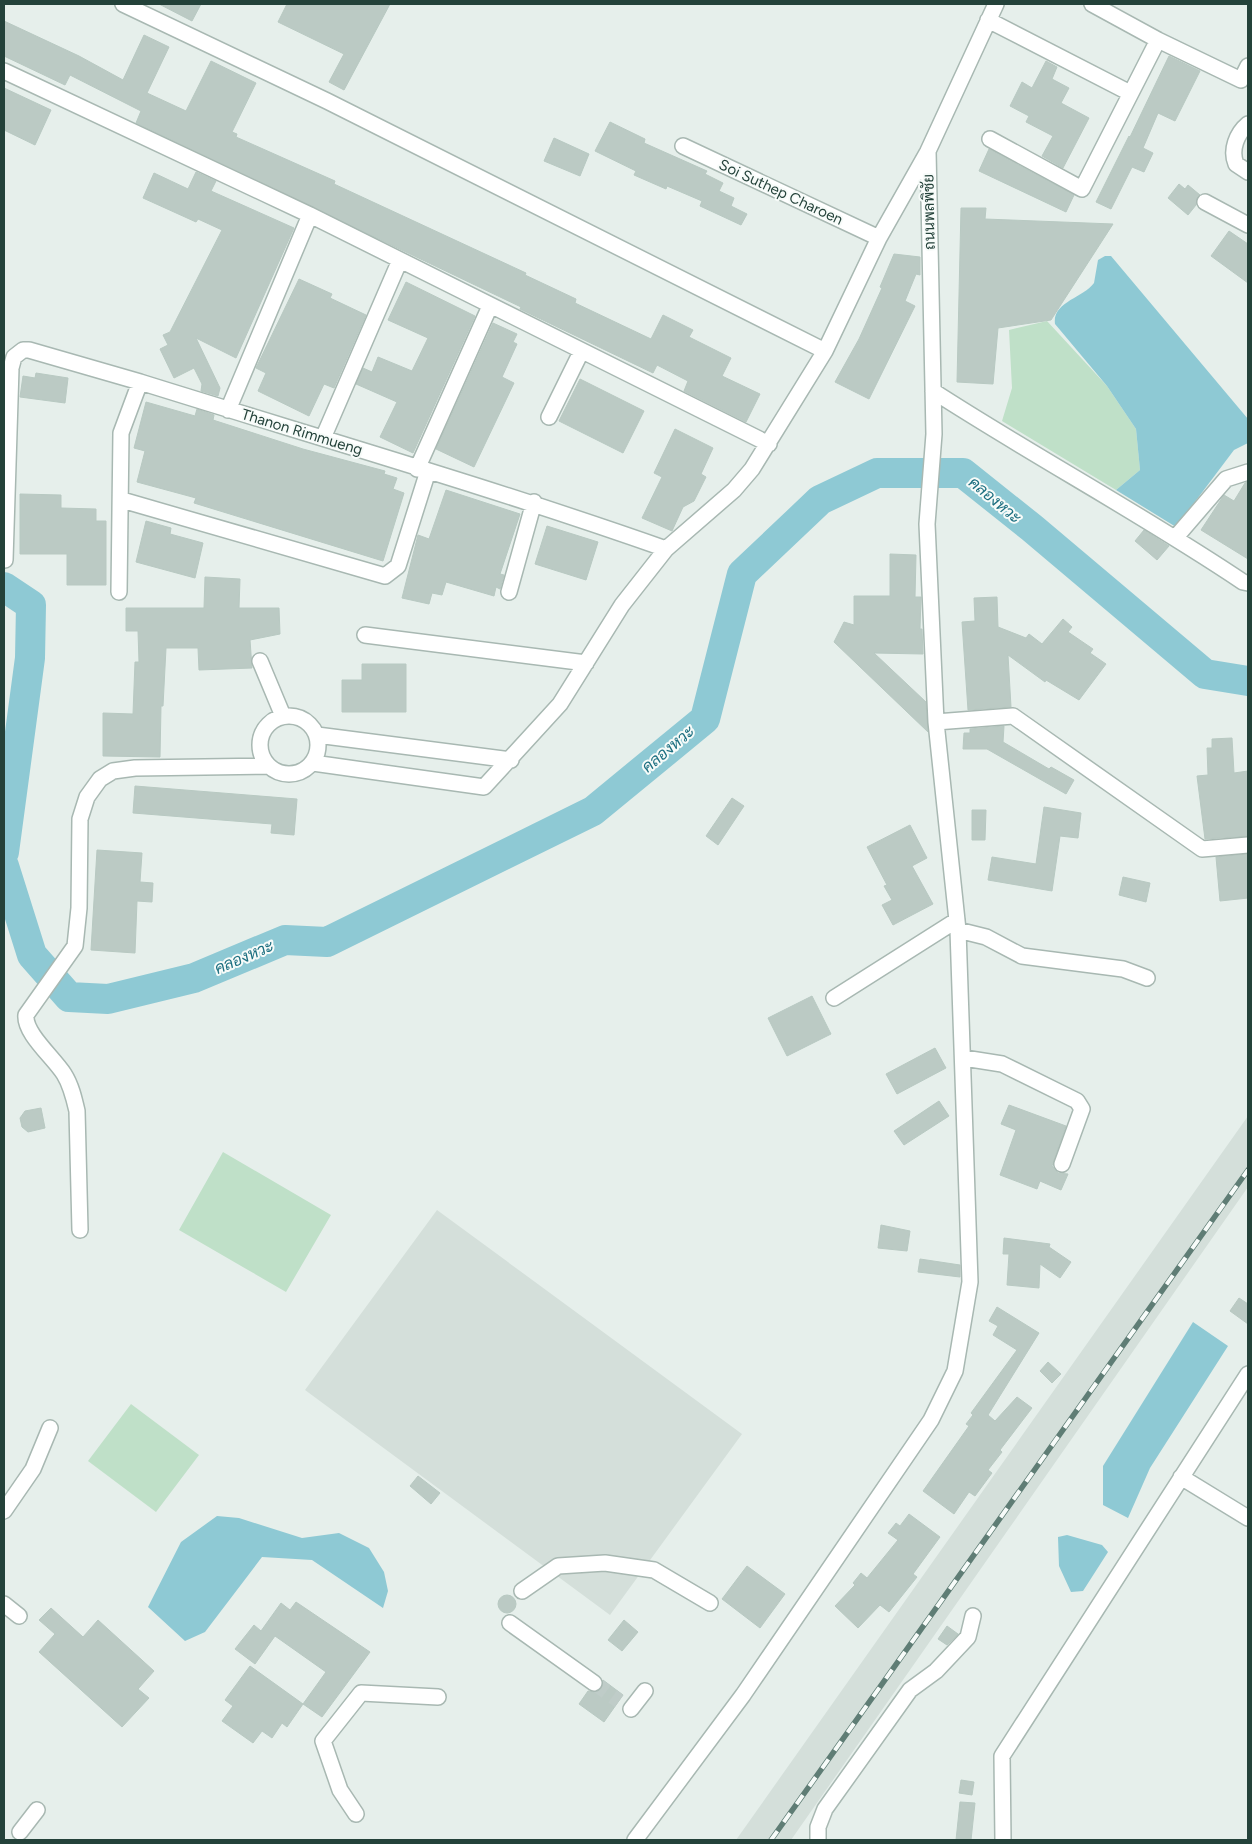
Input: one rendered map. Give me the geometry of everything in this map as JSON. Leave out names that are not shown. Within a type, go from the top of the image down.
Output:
[{"type":"street","points":[[123,4],[327,100],[825,351]]},
{"type":"street","name":"ถนนพลพิชัย","points":[[635,1840],[743,1695],[931,1420],[955,1371],[970,1282],[966,1218],[964,1058],[957,925],[936,722],[927,524],[934,434],[928,151],[996,4]]},
{"type":"street","points":[[1092,4],[1158,40],[1241,80],[1248,66]]},
{"type":"street","points":[[988,20],[1130,93]]},
{"type":"street","points":[[990,140],[1082,189],[1158,40]]},
{"type":"street","points":[[4,71],[310,215],[581,352],[769,444]]},
{"type":"street","points":[[1248,124],[1232,151],[1236,164],[1248,172]]},
{"type":"street","name":"Soi Suthep Charoen","points":[[683,146],[879,238]]},
{"type":"street","points":[[313,763],[484,787],[496,772],[511,760],[560,704],[622,605],[666,549],[734,490],[752,469],[825,351],[879,238],[928,151]]},
{"type":"street","points":[[1205,202],[1248,225]]},
{"type":"street","points":[[228,410],[310,215]]},
{"type":"street","points":[[323,438],[400,260]]},
{"type":"street","points":[[122,500],[385,576],[398,566],[423,470],[490,306]]},
{"type":"street","name":"Thanon Rimmueng","points":[[5,560],[11,368],[14,357],[23,350],[29,350],[140,382],[423,470],[534,502],[666,549]]},
{"type":"street","points":[[549,417],[581,352]]},
{"type":"street","points":[[119,592],[122,433],[140,382]]},
{"type":"street","points":[[933,391],[988,426],[1176,537],[1243,582],[1248,583]]},
{"type":"street","points":[[1176,537],[1226,479],[1248,472]]},
{"type":"street","points":[[509,592],[534,502]]},
{"type":"street","points":[[365,635],[586,663]]},
{"type":"street","points":[[260,661],[284,716]]},
{"type":"street","points":[[80,1230],[77,1111],[73,1092],[50,1054],[31,1034],[25,1024],[26,1015],[74,946],[79,908],[80,820],[87,798],[100,779],[112,771],[135,768],[268,766],[286,775],[296,774],[306,770],[318,754],[317,735],[303,719],[284,716],[275,720],[262,733],[260,750],[268,766]]},
{"type":"street","points":[[936,722],[1014,716],[1202,850],[1248,846]]},
{"type":"street","points":[[317,735],[511,760]]},
{"type":"street","points":[[834,998],[957,925],[986,937],[1022,956],[1123,969],[1147,978]]},
{"type":"street","points":[[964,1058],[1002,1064],[1077,1101],[1082,1109],[1062,1164]]},
{"type":"street","points":[[1002,1840],[1002,1756],[1248,1374]]},
{"type":"street","points":[[4,1511],[32,1469],[50,1428]]},
{"type":"street","points":[[1181,1477],[1248,1518]]},
{"type":"street","points":[[522,1591],[558,1566],[605,1563],[654,1570],[710,1603]]},
{"type":"street","points":[[4,1604],[19,1616]]},
{"type":"street","points":[[818,1840],[818,1827],[825,1809],[910,1690],[936,1671],[968,1637],[973,1616]]},
{"type":"street","points":[[510,1623],[594,1683]]},
{"type":"street","points":[[631,1709],[645,1691]]},
{"type":"street","points":[[356,1814],[340,1790],[323,1741],[361,1693],[438,1696]]},
{"type":"street","points":[[20,1832],[37,1810]]},
{"type":"shaded area","points":[[1248,1116],[1248,1187],[791,1840],[736,1840]]},
{"type":"shaded area","points":[[437,1210],[742,1434],[610,1615],[305,1390]]},
{"type":"green space","points":[[1047,321],[1107,386],[1136,429],[1140,470],[1116,490],[1002,421],[1012,388],[1009,330]]},
{"type":"green space","points":[[223,1152],[331,1215],[286,1292],[179,1230]]},
{"type":"green space","points":[[131,1404],[199,1455],[156,1512],[88,1461]]},
{"type":"water","points":[[1105,256],[1111,256],[1248,419],[1248,443],[1234,450],[1176,527],[1116,490],[1140,470],[1136,429],[1107,386],[1055,324],[1058,310],[1094,283],[1098,260]]},
{"type":"water","points":[[1193,1322],[1228,1346],[1150,1468],[1128,1518],[1103,1505],[1103,1466]]},
{"type":"water","points":[[217,1516],[239,1518],[302,1538],[339,1533],[369,1548],[384,1572],[388,1591],[383,1608],[312,1560],[262,1557],[205,1632],[185,1641],[148,1607],[181,1542]]},
{"type":"water","points":[[1067,1535],[1102,1545],[1108,1552],[1083,1591],[1071,1592],[1059,1566],[1058,1537]]},
{"type":"building","points":[[159,4],[201,4],[192,21]]},
{"type":"building","points":[[287,4],[390,4],[344,90],[329,82],[344,54],[278,22]]},
{"type":"building","points":[[4,21],[79,56],[123,80],[144,35],[169,47],[147,93],[186,111],[211,61],[256,83],[232,132],[237,134],[236,137],[335,181],[334,184],[526,273],[525,275],[576,299],[575,303],[651,339],[663,315],[693,330],[689,337],[731,358],[722,376],[760,394],[746,422],[684,391],[688,381],[657,365],[653,373],[520,309],[521,307],[136,123],[141,111],[70,75],[65,85],[4,56]]},
{"type":"building","points":[[1169,56],[1200,71],[1175,121],[1158,113],[1143,148],[1153,153],[1144,172],[1132,167],[1111,209],[1096,202]]},
{"type":"building","points":[[1046,61],[1057,67],[1052,79],[1069,88],[1061,103],[1089,118],[1063,168],[1042,156],[1053,136],[1026,122],[1029,116],[1010,106],[1022,82],[1032,88]]},
{"type":"building","points":[[4,88],[51,110],[35,145],[4,130]]},
{"type":"building","points":[[610,122],[645,139],[644,143],[707,171],[705,174],[723,183],[719,191],[734,198],[731,206],[747,214],[741,225],[700,206],[702,201],[667,186],[666,189],[634,175],[636,171],[595,151]]},
{"type":"building","points":[[554,138],[589,154],[580,176],[544,161]]},
{"type":"building","points":[[989,149],[1074,195],[1066,212],[979,171]]},
{"type":"building","points":[[196,172],[216,181],[211,191],[294,228],[236,358],[196,338],[220,388],[218,396],[201,391],[202,384],[194,368],[174,378],[160,349],[168,345],[163,335],[170,332],[222,230],[198,219],[196,222],[143,198],[154,173],[188,189]]},
{"type":"building","points":[[1179,184],[1185,189],[1188,185],[1200,195],[1197,198],[1196,205],[1188,215],[1168,198]]},
{"type":"building","points":[[961,208],[986,208],[985,219],[1113,224],[1051,320],[998,328],[993,384],[957,382]]},
{"type":"building","points":[[1229,231],[1248,244],[1248,283],[1211,256]]},
{"type":"building","points":[[894,254],[920,257],[920,275],[916,274],[905,301],[915,306],[869,399],[835,382],[859,339],[882,288],[880,287]]},
{"type":"building","points":[[299,279],[332,294],[330,298],[366,315],[334,388],[324,384],[309,416],[258,391],[266,373],[256,368]]},
{"type":"building","points":[[406,282],[475,316],[413,453],[380,437],[397,402],[356,384],[363,368],[372,372],[378,357],[412,371],[428,338],[388,320]]},
{"type":"building","points":[[493,323],[517,334],[513,342],[517,344],[502,377],[514,383],[474,467],[436,449]]},
{"type":"building","points":[[36,373],[68,378],[65,403],[20,397],[23,376],[35,378]]},
{"type":"building","points":[[580,379],[644,411],[623,453],[559,421]]},
{"type":"building","points":[[146,402],[195,416],[197,409],[214,415],[213,420],[303,449],[385,471],[384,474],[397,478],[393,489],[404,493],[383,561],[194,503],[196,498],[137,482],[145,451],[134,448]]},
{"type":"building","points":[[675,429],[713,448],[701,474],[706,477],[694,501],[683,507],[672,531],[642,518],[662,477],[654,473]]},
{"type":"building","points":[[1248,482],[1248,559],[1201,530],[1224,495],[1234,501],[1245,483]]},
{"type":"building","points":[[446,490],[520,514],[500,574],[504,575],[500,589],[496,587],[494,596],[446,582],[442,595],[432,593],[429,604],[402,598],[418,535],[429,539]]},
{"type":"building","points":[[20,494],[61,495],[61,508],[96,509],[96,521],[106,521],[106,585],[67,585],[67,554],[20,554]]},
{"type":"building","points":[[146,521],[171,528],[170,534],[203,543],[195,578],[136,562]]},
{"type":"building","points":[[547,526],[598,542],[586,580],[535,564]]},
{"type":"building","points":[[1144,530],[1169,546],[1157,560],[1135,541]]},
{"type":"building","points":[[890,554],[916,555],[915,597],[921,597],[920,629],[922,629],[923,654],[874,653],[926,702],[928,732],[834,642],[844,622],[854,625],[854,596],[890,596]]},
{"type":"building","points":[[205,577],[240,579],[239,608],[279,608],[280,634],[250,640],[252,668],[199,670],[198,648],[166,648],[163,706],[161,706],[160,757],[103,756],[103,713],[133,714],[135,662],[139,662],[138,631],[126,631],[126,608],[204,608]]},
{"type":"building","points":[[997,597],[998,627],[1026,638],[1029,634],[1042,644],[1063,619],[1072,627],[1068,632],[1093,649],[1090,653],[1106,664],[1079,700],[1046,680],[1045,682],[1008,655],[1011,707],[968,710],[962,622],[975,621],[974,598]]},
{"type":"building","points":[[362,664],[406,664],[406,712],[342,712],[342,680],[362,680]]},
{"type":"building","points":[[1004,726],[1003,742],[1049,769],[1051,767],[1074,780],[1066,794],[987,749],[963,749],[964,733],[970,733],[970,729]]},
{"type":"building","points":[[1232,738],[1234,773],[1248,771],[1248,836],[1205,839],[1197,776],[1208,775],[1207,748],[1212,748],[1212,739]]},
{"type":"building","points":[[135,786],[297,799],[294,835],[271,833],[272,824],[133,813]]},
{"type":"building","points":[[732,798],[744,806],[718,845],[706,836]]},
{"type":"building","points":[[1044,807],[1081,813],[1078,838],[1060,836],[1052,891],[988,880],[992,857],[1036,864]]},
{"type":"building","points":[[972,810],[986,810],[985,840],[972,840]]},
{"type":"building","points":[[910,825],[927,858],[912,866],[933,904],[893,925],[882,905],[892,900],[884,886],[887,885],[867,847]]},
{"type":"building","points":[[97,850],[142,853],[140,882],[153,883],[152,902],[137,901],[135,953],[91,950]]},
{"type":"building","points":[[1248,854],[1248,898],[1220,901],[1216,857]]},
{"type":"building","points":[[1123,877],[1150,883],[1146,902],[1119,895]]},
{"type":"building","points":[[812,996],[831,1034],[787,1056],[768,1018]]},
{"type":"building","points":[[935,1048],[946,1068],[897,1094],[886,1074]]},
{"type":"building","points":[[939,1101],[949,1116],[904,1145],[894,1131]]},
{"type":"building","points":[[1009,1105],[1066,1126],[1052,1166],[1058,1173],[1068,1174],[1061,1190],[1040,1181],[1037,1189],[1000,1175],[1016,1130],[1001,1124]]},
{"type":"building","points":[[41,1108],[45,1128],[28,1132],[22,1127],[20,1118],[25,1111]]},
{"type":"building","points":[[881,1225],[910,1231],[907,1251],[878,1248]]},
{"type":"building","points":[[1004,1238],[1050,1244],[1049,1247],[1071,1262],[1060,1278],[1040,1264],[1039,1288],[1007,1285],[1009,1254],[1003,1254]]},
{"type":"building","points":[[920,1259],[960,1265],[960,1277],[918,1272]]},
{"type":"building","points":[[1239,1298],[1248,1304],[1248,1324],[1230,1311]]},
{"type":"building","points":[[997,1307],[1039,1333],[988,1415],[995,1421],[1017,1397],[1032,1408],[1000,1450],[1002,1452],[988,1470],[992,1473],[975,1496],[969,1492],[954,1514],[923,1491],[969,1426],[966,1424],[973,1415],[971,1413],[1017,1350],[993,1335],[998,1326],[989,1321]]},
{"type":"building","points":[[1048,1362],[1061,1374],[1052,1383],[1040,1371]]},
{"type":"building","points":[[418,1476],[440,1493],[431,1504],[410,1486]]},
{"type":"building","points":[[909,1514],[940,1537],[913,1574],[917,1577],[889,1612],[880,1605],[858,1628],[835,1606],[855,1585],[853,1583],[861,1573],[867,1578],[898,1540],[888,1533],[896,1523],[900,1526]]},
{"type":"building","points":[[747,1566],[785,1594],[760,1628],[722,1599]]},
{"type":"building","points":[[503,1595],[511,1595],[516,1600],[514,1611],[503,1613],[498,1608],[498,1600]]},
{"type":"building","points":[[296,1602],[370,1652],[322,1717],[303,1704],[326,1672],[275,1636],[255,1664],[235,1649],[254,1625],[261,1631],[281,1603],[290,1610]]},
{"type":"building","points":[[51,1608],[83,1637],[98,1620],[154,1671],[138,1689],[149,1698],[122,1727],[39,1652],[55,1634],[39,1620]]},
{"type":"building","points":[[624,1620],[638,1632],[622,1651],[608,1640]]},
{"type":"building","points":[[947,1626],[958,1634],[947,1645],[938,1639]]},
{"type":"building","points":[[250,1666],[303,1704],[287,1727],[282,1723],[272,1738],[262,1731],[253,1743],[222,1721],[233,1706],[225,1700]]},
{"type":"building","points":[[603,1680],[623,1695],[604,1722],[579,1704],[588,1691],[594,1692],[601,1689]]},
{"type":"building","points":[[961,1780],[974,1782],[972,1795],[959,1793]]},
{"type":"building","points":[[960,1802],[975,1803],[971,1840],[956,1840]]},
{"type":"waterway","name":"คลองหวะ","points":[[4,866],[32,955],[69,997],[108,999],[194,978],[285,940],[327,942],[593,811],[705,719],[742,574],[820,500],[877,473],[963,473],[1032,528],[1205,674],[1248,681]]},
{"type":"waterway","name":"คลองหวะ","points":[[4,587],[31,605],[30,658],[4,852]]},
{"type":"tunnel","points":[[594,1683],[619,1701]]},
{"type":"railway","points":[[771,1840],[1248,1170]]}]
